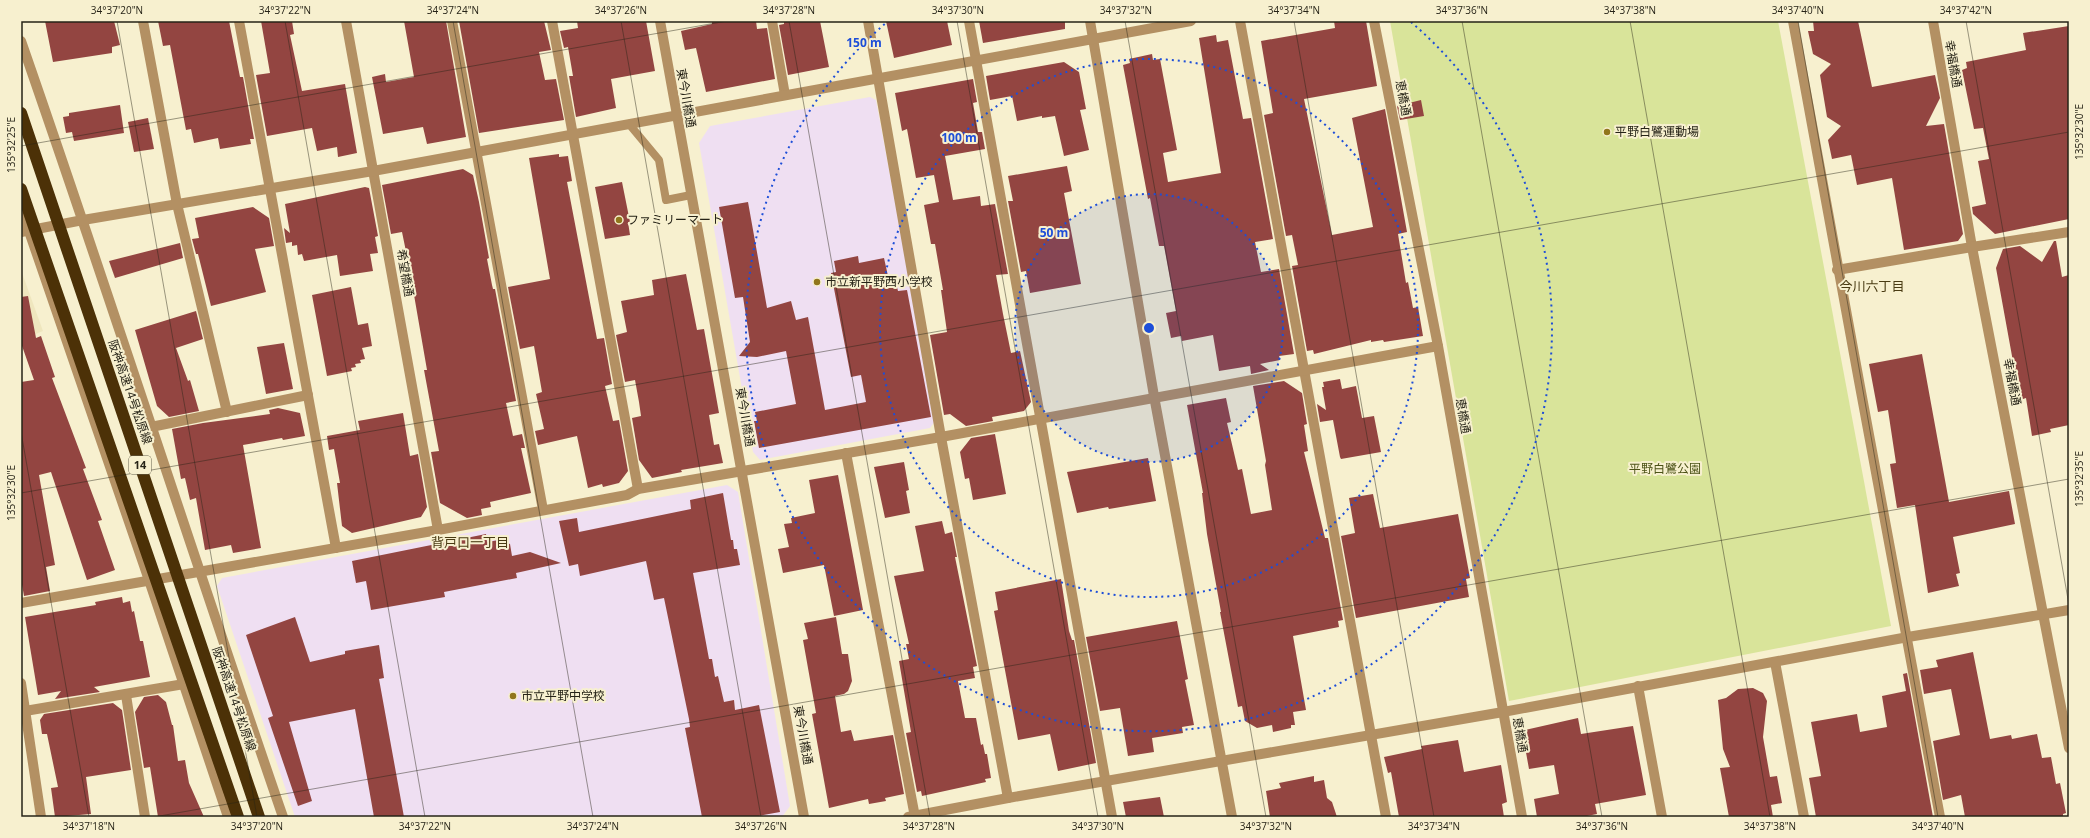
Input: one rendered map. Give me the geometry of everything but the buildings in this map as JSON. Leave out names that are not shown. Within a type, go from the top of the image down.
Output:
[{"type":"highway","name":"阪神高速14号松原線","points":[[21,113],[259,817]]},
{"type":"highway","name":"14","points":[[21,189],[238,817]]},
{"type":"street","points":[[143,21],[177,204],[227,412]]},
{"type":"street","points":[[239,21],[336,548]]},
{"type":"street","name":"希望橋通","points":[[346,21],[438,530]]},
{"type":"street","points":[[452,21],[543,510]]},
{"type":"street","points":[[552,21],[638,489]]},
{"type":"street","name":"東今川橋通","points":[[660,21],[804,817]]},
{"type":"street","points":[[772,21],[785,95]]},
{"type":"street","points":[[868,21],[941,437],[1008,798]]},
{"type":"street","points":[[969,21],[1112,817]]},
{"type":"street","points":[[1090,21],[1154,396],[1232,817]]},
{"type":"street","points":[[25,232],[83,220],[373,171],[1192,21]]},
{"type":"street","points":[[1240,21],[1386,817]]},
{"type":"street","name":"恵橋通","points":[[1374,21],[1438,346],[1522,817]]},
{"type":"street","points":[[1793,21],[1837,270],[1908,637],[1940,817]]},
{"type":"street","name":"幸福橋通","points":[[1933,21],[1972,247],[2066,716],[2069,748]]},
{"type":"street","points":[[21,41],[83,220],[199,572],[283,817]]},
{"type":"street","points":[[21,208],[25,232],[149,580],[228,817]]},
{"type":"street","points":[[1837,270],[2069,232]]},
{"type":"street","points":[[21,603],[438,530],[627,495],[638,489],[941,437],[1154,396],[1438,346]]},
{"type":"street","points":[[151,427],[308,395]]},
{"type":"street","points":[[846,453],[912,817],[1008,798],[1503,712],[1908,637],[2069,610]]},
{"type":"street","points":[[1775,662],[1804,817]]},
{"type":"street","points":[[21,683],[41,817]]},
{"type":"street","points":[[25,711],[184,684]]},
{"type":"street","points":[[1638,686],[1662,817]]},
{"type":"street","points":[[126,695],[145,817]]},
{"type":"lane","points":[[629,124],[659,160],[666,200],[691,195]]},
{"type":"shaded area","name":"市立新平野西小学校","points":[[870,97],[876,100],[936,420],[930,428],[760,460],[753,452],[699,143],[710,126]]},
{"type":"shaded area","points":[[21,270],[43,331],[21,340]]},
{"type":"shaded area","name":"市立平野中学校","points":[[727,485],[738,492],[790,806],[782,817],[295,817],[217,586],[222,578]]},
{"type":"green space","name":"平野白鷺公園","points":[[1390,21],[1778,21],[1891,626],[1509,701]]},
{"type":"place","name":"平野白鷺運動場","points":[[1607,132]]},
{"type":"place","name":"ファミリーマート","points":[[619,220]]},
{"type":"place","name":"市立新平野西小学校","points":[[817,282]]},
{"type":"place","name":"市立平野中学校","points":[[513,696]]},
{"type":"district","name":"今川六丁目","points":[[1872,286]]},
{"type":"district","name":"背戸口一丁目","points":[[470,542]]}]
